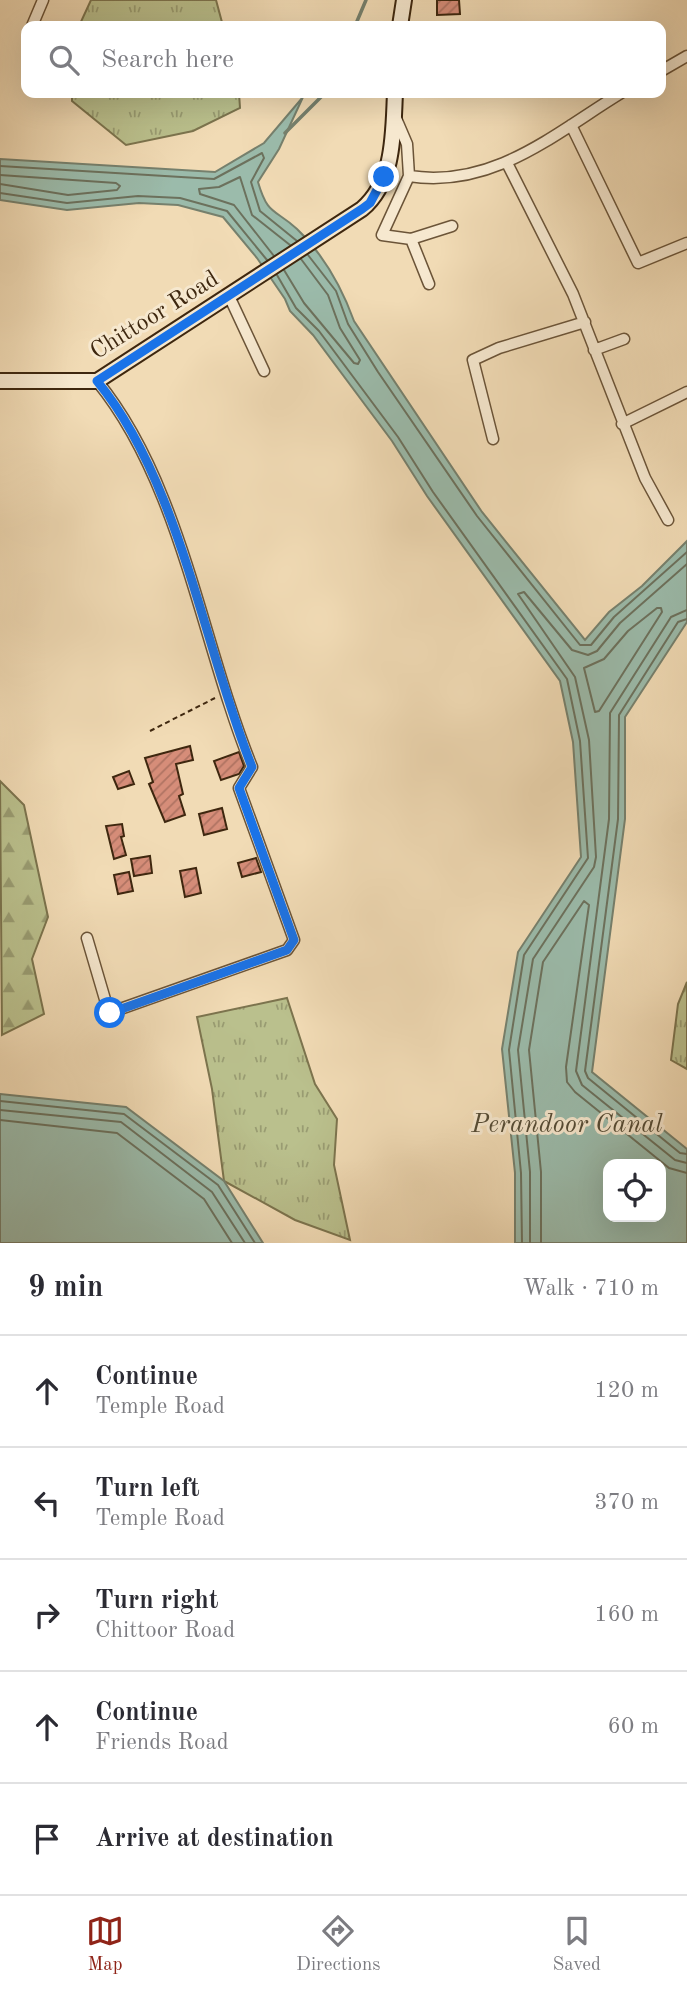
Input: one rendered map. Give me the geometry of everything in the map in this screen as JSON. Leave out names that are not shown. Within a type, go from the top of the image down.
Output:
[{"type":"main road","points":[[401,21],[404,0]]},
{"type":"main road","name":"Chittoor Road","points":[[0,381],[97,381],[362,209],[376,194],[390,155],[395,98]]},
{"type":"street","points":[[34,21],[43,0]]},
{"type":"street","points":[[666,68],[687,56]]},
{"type":"street","points":[[409,176],[433,178],[475,175],[507,163],[613,98]]},
{"type":"street","points":[[394,115],[407,144],[409,176],[382,235],[411,239],[452,226]]},
{"type":"street","points":[[571,125],[638,263],[687,243]]},
{"type":"street","points":[[507,163],[585,322],[622,424],[645,478],[668,520]]},
{"type":"street","points":[[411,239],[429,284]]},
{"type":"street","points":[[229,296],[264,371]]},
{"type":"street","points":[[492,439],[473,360],[499,348],[585,322]]},
{"type":"street","points":[[594,350],[624,339]]},
{"type":"street","points":[[87,939],[110,1013],[287,950],[294,940],[239,788],[252,767],[159,492],[134,434],[97,381]]},
{"type":"street","points":[[622,424],[687,392]]},
{"type":"path","points":[[149,731],[226,693]]},
{"type":"green space","points":[[91,0],[216,0],[222,21],[81,21]]},
{"type":"green space","points":[[72,98],[239,98],[240,108],[193,131],[126,145],[72,101]]},
{"type":"green space","points":[[0,781],[24,805],[48,917],[32,959],[44,1014],[2,1035]]},
{"type":"green space","points":[[687,982],[687,1069],[671,1060],[678,1004]]},
{"type":"green space","points":[[287,998],[315,1084],[337,1119],[334,1165],[350,1240],[295,1220],[224,1181],[212,1089],[197,1017]]},
{"type":"water","name":"Perandoor Canal","points":[[303,98],[279,149],[258,182],[265,201],[297,229],[323,260],[338,284],[354,321],[482,512],[585,640],[609,612],[642,586],[687,541],[687,622],[625,717],[625,819],[592,1072],[687,1149],[687,1243],[515,1243],[515,1173],[502,1049],[518,952],[581,857],[573,742],[560,681],[427,496],[392,441],[313,335],[290,311],[257,258],[223,217],[178,205],[139,203],[67,210],[0,200],[0,159],[215,172],[264,143]]},
{"type":"water","points":[[0,1094],[126,1107],[224,1181],[263,1243],[0,1243]]},
{"type":"building","points":[[437,0],[459,0],[460,14],[437,15]]},
{"type":"building","points":[[190,746],[193,760],[176,764],[183,794],[179,796],[185,815],[165,822],[149,784],[153,782],[145,758]]},
{"type":"building","points":[[239,752],[244,766],[239,774],[221,780],[214,761]]},
{"type":"building","points":[[129,771],[134,784],[118,789],[113,777]]},
{"type":"building","points":[[222,808],[227,829],[204,835],[199,814]]},
{"type":"building","points":[[122,824],[124,836],[121,837],[126,855],[114,859],[106,826]]},
{"type":"building","points":[[150,856],[152,873],[134,876],[131,859]]},
{"type":"building","points":[[256,858],[261,872],[242,877],[238,863]]},
{"type":"building","points":[[196,868],[201,893],[185,897],[180,871]]},
{"type":"building","points":[[129,872],[133,891],[118,894],[114,875]]},
{"type":"waterway","points":[[357,21],[366,0]]},
{"type":"waterway","points":[[285,133],[320,98]]},
{"type":"route","points":[[110,1013],[287,950],[294,940],[239,788],[252,767],[173,530],[134,434],[97,381],[362,209],[370,203],[384,177]]}]
